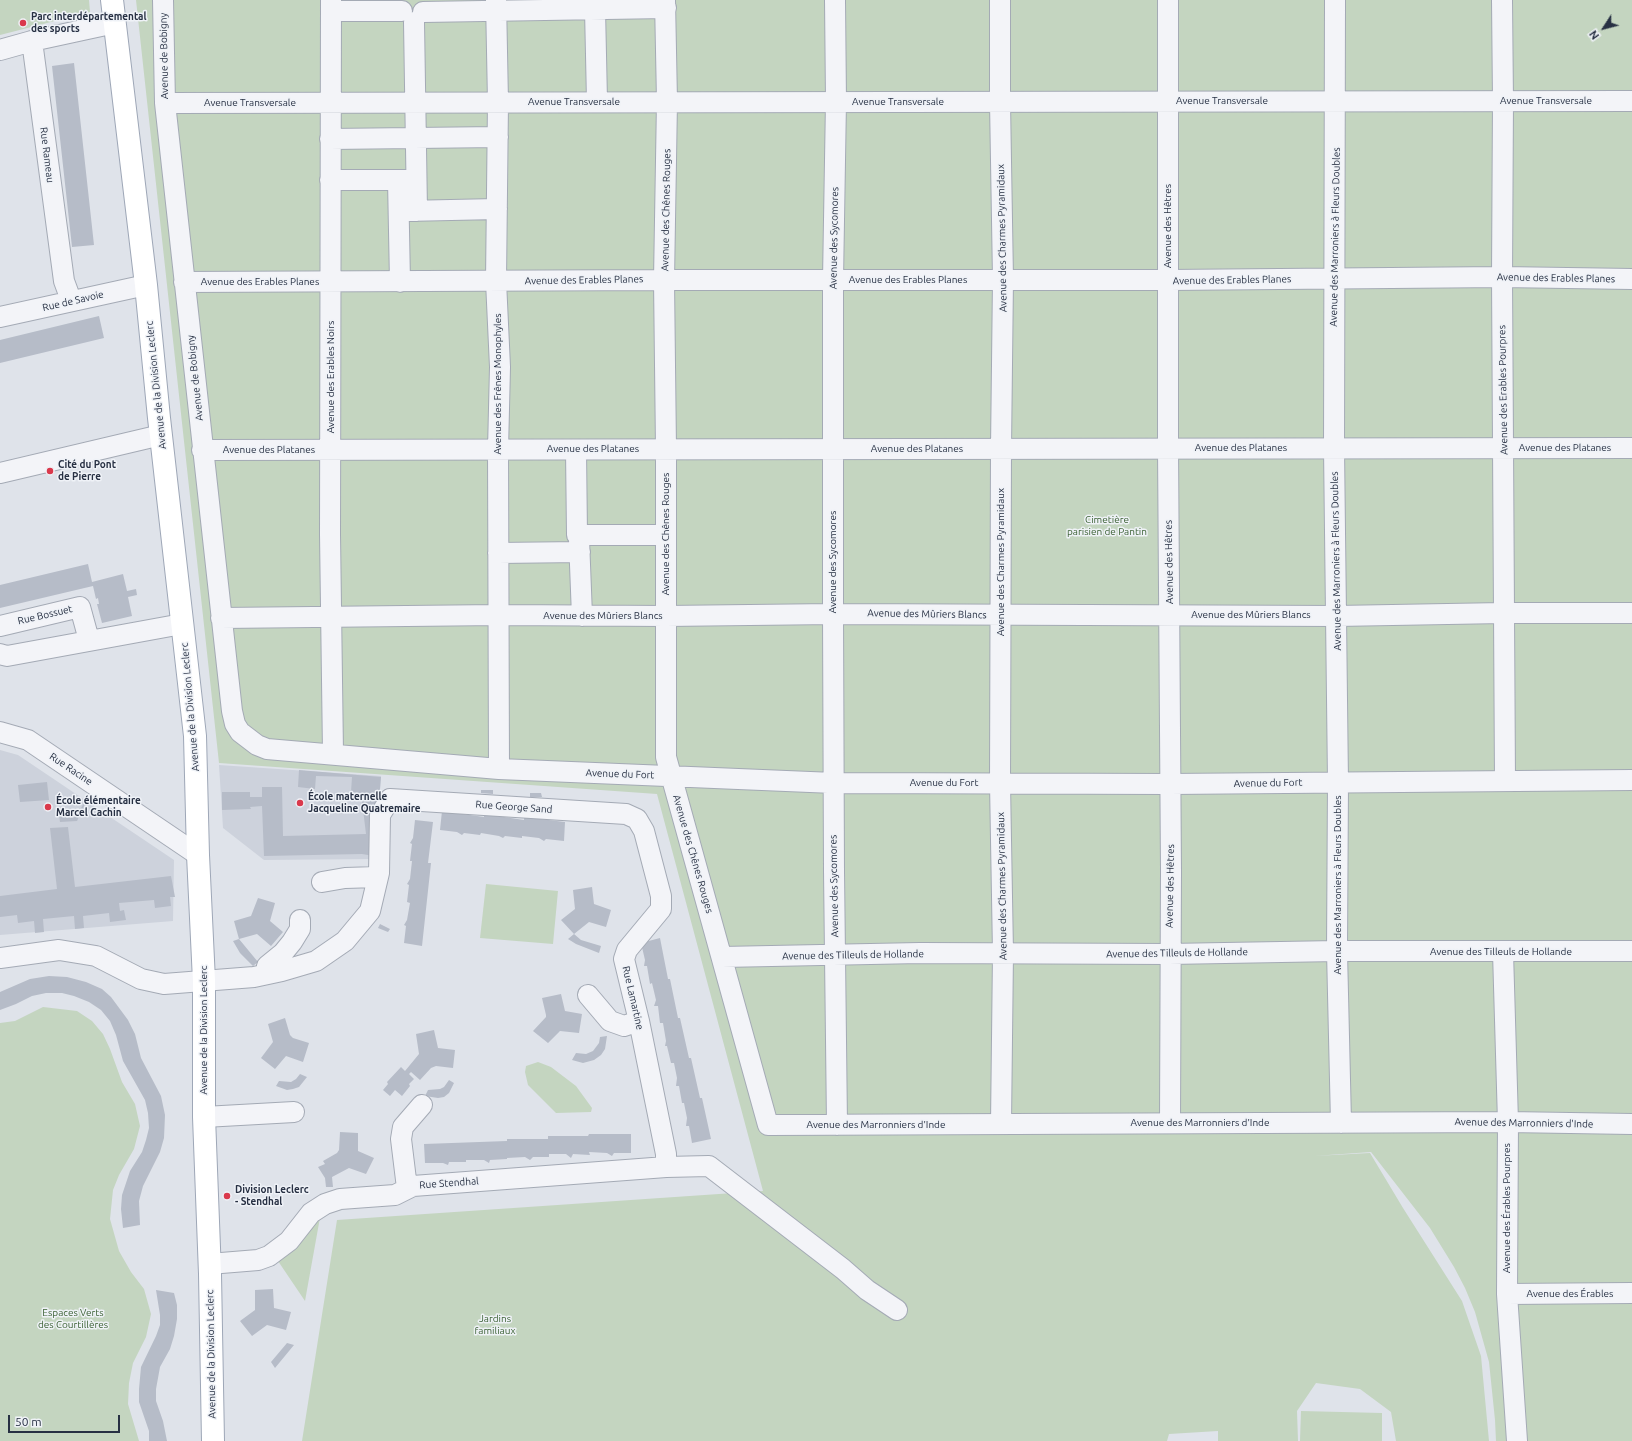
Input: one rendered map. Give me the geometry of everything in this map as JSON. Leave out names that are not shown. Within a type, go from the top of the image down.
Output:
[{"type":"main road","name":"Avenue de la Division Leclerc","points":[[112,0],[146,285],[161,435],[195,736],[198,855],[204,981],[204,1117],[213,1441]]},
{"type":"street","name":"Avenue de Bobigny","points":[[163,0],[165,103],[202,450],[232,710],[235,724],[240,732],[257,745]]},
{"type":"street","name":"Avenue des Sycomores","points":[[835,0],[836,101],[833,280],[833,614],[837,1125]]},
{"type":"street","name":"Avenue des Charmes Pyramidaux","points":[[1000,0],[1003,279],[1000,783],[1003,954],[1001,1124]]},
{"type":"street","name":"Avenue des Hêtres","points":[[1168,0],[1168,448],[1171,870],[1170,1123]]},
{"type":"street","name":"Avenue des Marroniers à Fleurs Doubles","points":[[1335,0],[1336,101],[1334,448],[1338,782],[1337,951],[1341,1122]]},
{"type":"street","name":"Avenue des Erables Pourpres","points":[[1502,0],[1505,781]]},
{"type":"street","points":[[331,6],[414,9],[496,5],[586,6],[666,4]]},
{"type":"street","name":"Avenue des Chênes Rouges","points":[[666,4],[667,101],[664,280],[666,449],[666,757],[768,1125]]},
{"type":"street","name":"Avenue des Frênes Monophyles","points":[[496,5],[498,102],[496,281],[500,367],[498,450],[499,769]]},
{"type":"street","name":"Avenue des Erables Noirs","points":[[331,6],[331,618],[333,753]]},
{"type":"street","points":[[586,6],[597,101]]},
{"type":"street","points":[[400,282],[408,211],[407,180],[416,138],[414,9]]},
{"type":"street","points":[[0,50],[32,41],[115,23]]},
{"type":"street","name":"Rue Rameau","points":[[32,41],[62,269],[64,281],[71,300]]},
{"type":"street","name":"Avenue Transversale","points":[[165,103],[597,101],[1632,101]]},
{"type":"street","points":[[330,139],[498,138]]},
{"type":"street","points":[[330,180],[407,180]]},
{"type":"street","points":[[408,211],[497,209]]},
{"type":"street","name":"Rue Rameau","points":[[48,306],[62,269]]},
{"type":"street","name":"Avenue des Erables Planes","points":[[184,282],[1003,279],[1169,280],[1502,277],[1632,279]]},
{"type":"street","name":"Rue de Savoie","points":[[0,317],[71,300],[146,285]]},
{"type":"street","points":[[0,474],[161,435]]},
{"type":"street","name":"Avenue des Platanes","points":[[202,450],[1632,448]]},
{"type":"street","points":[[576,450],[577,535],[579,543],[582,616]]},
{"type":"street","points":[[498,553],[666,534]]},
{"type":"street","name":"Rue Bossuet","points":[[0,626],[80,607],[89,640]]},
{"type":"street","name":"Avenue des Mûriers Blancs","points":[[221,618],[499,615],[666,616],[833,614],[1336,616],[1504,613],[1632,613]]},
{"type":"street","points":[[0,654],[7,656],[182,624]]},
{"type":"street","name":"Rue Racine","points":[[0,732],[28,740],[198,855]]},
{"type":"street","name":"Avenue du Fort","points":[[257,745],[267,749],[333,753],[499,769],[834,783],[1170,784],[1632,780]]},
{"type":"street","name":"Rue George Sand","points":[[377,877],[380,815],[390,799],[626,814],[637,819]]},
{"type":"street","name":"Rue Lamartine","points":[[637,819],[644,831],[661,896],[661,909],[627,950],[624,959],[639,1021],[666,1154],[666,1168]]},
{"type":"street","points":[[0,958],[59,950],[96,956],[141,979],[164,984],[254,977],[316,960],[345,941],[370,911],[377,877],[345,878],[322,882]]},
{"type":"street","points":[[266,974],[268,966],[283,953],[292,942],[300,929],[300,920]]},
{"type":"street","name":"Avenue des Tilleuls de Hollande","points":[[722,957],[835,955],[1170,954],[1337,951],[1632,951]]},
{"type":"street","name":"Avenue des Érables Pourpres","points":[[1503,952],[1508,1122],[1507,1294],[1517,1441]]},
{"type":"street","points":[[588,995],[610,1021],[624,1026],[639,1021]]},
{"type":"street","points":[[407,1188],[401,1139],[403,1127],[422,1105]]},
{"type":"street","points":[[204,1117],[294,1112]]},
{"type":"street","name":"Avenue des Marronniers d'Inde","points":[[768,1125],[1341,1122],[1632,1124]]},
{"type":"street","name":"Rue Stendhal","points":[[209,1264],[258,1260],[269,1256],[289,1241],[311,1213],[331,1201],[340,1198],[395,1195],[413,1186],[709,1166],[837,1264],[867,1290],[897,1310]]},
{"type":"street","name":"Avenue des Érables","points":[[1507,1294],[1632,1293]]},
{"type":"shaded area","name":"École élémentaire Marcel Cachin","points":[[0,750],[18,755],[174,860],[173,921],[0,935]]},
{"type":"shaded area","name":"École maternelle Jacqueline Quatremaire","points":[[219,765],[381,776],[376,859],[264,860],[223,828]]},
{"type":"green space","name":"Parc interdépartemental des sports","points":[[0,0],[89,0],[90,12],[0,35]]},
{"type":"green space","name":"Cimetière parisien de Pantin","points":[[136,0],[1632,0],[1632,1441],[1496,1441],[1489,1362],[1475,1312],[1465,1288],[1430,1228],[1371,1152],[1314,1156],[1370,1153],[1462,1301],[1481,1356],[1489,1441],[1396,1441],[1391,1412],[1360,1389],[1316,1383],[1297,1411],[1298,1441],[1218,1441],[1218,1431],[1169,1434],[1167,1441],[302,1441],[337,1220],[763,1191],[657,794],[219,763]]},
{"type":"green space","points":[[486,884],[558,891],[553,944],[480,938]]},
{"type":"green space","name":"Espaces Verts des Courtillères","points":[[43,1007],[77,1011],[92,1021],[103,1034],[122,1082],[135,1104],[140,1126],[134,1149],[119,1175],[113,1190],[110,1219],[119,1251],[131,1272],[144,1289],[151,1314],[146,1337],[133,1363],[129,1383],[128,1404],[139,1441],[0,1441],[0,1023],[15,1021]]},
{"type":"green space","points":[[538,1062],[551,1067],[576,1086],[592,1108],[591,1112],[556,1113],[528,1085],[525,1072],[526,1066]]},
{"type":"green space","points":[[321,1212],[305,1301],[278,1261]]},
{"type":"green space","points":[[1301,1411],[1382,1413],[1382,1441],[1300,1441]]},
{"type":"building","points":[[74,63],[94,245],[72,247],[52,66]]},
{"type":"building","points":[[99,316],[104,338],[0,363],[0,340]]},
{"type":"building","points":[[88,564],[92,582],[123,574],[127,591],[136,589],[137,595],[128,597],[132,616],[102,623],[97,604],[99,604],[98,598],[96,599],[93,586],[0,608],[0,585]]},
{"type":"building","points":[[299,770],[381,777],[374,856],[362,854],[264,856],[262,806],[250,807],[251,809],[222,810],[222,792],[250,792],[250,797],[262,797],[262,787],[282,787],[283,836],[366,834],[361,793],[351,792],[352,777],[316,776],[315,789],[298,787]]},
{"type":"building","points":[[47,782],[49,800],[20,802],[18,785]]},
{"type":"building","points":[[481,790],[493,790],[493,794],[481,793]]},
{"type":"building","points":[[530,793],[541,793],[542,797],[530,797]]},
{"type":"building","points":[[85,801],[88,803],[87,805],[85,804],[77,821],[60,822],[59,815],[66,814],[66,818],[76,817]]},
{"type":"building","points":[[442,811],[484,817],[484,814],[524,820],[524,817],[565,822],[564,841],[546,839],[544,841],[539,838],[522,836],[522,838],[505,836],[503,838],[481,833],[480,835],[464,833],[462,835],[457,832],[440,830]]},
{"type":"building","points":[[415,820],[433,822],[428,863],[431,863],[422,946],[404,943],[406,926],[404,925],[407,920],[410,903],[407,902],[409,885],[407,884],[410,879],[412,861],[410,861],[412,844],[410,843],[413,838]]},
{"type":"building","points":[[68,827],[75,887],[171,876],[175,897],[170,897],[171,906],[155,908],[154,900],[119,903],[120,911],[124,910],[126,920],[110,922],[109,913],[83,916],[84,928],[75,929],[74,916],[43,919],[44,932],[35,933],[34,921],[18,923],[17,915],[0,917],[0,896],[57,889],[50,828]]},
{"type":"building","points":[[592,887],[594,904],[611,910],[606,927],[589,922],[574,934],[561,920],[575,909],[573,890]]},
{"type":"building","points":[[258,898],[275,903],[270,921],[283,932],[271,946],[257,934],[239,939],[234,921],[251,916]]},
{"type":"building","points":[[380,924],[390,929],[388,932],[378,928]]},
{"type":"building","points":[[574,934],[581,940],[601,946],[599,953],[576,944],[568,939]]},
{"type":"building","points":[[660,938],[668,979],[670,979],[678,1018],[680,1018],[689,1058],[691,1058],[700,1098],[702,1098],[711,1139],[692,1143],[689,1126],[686,1126],[687,1118],[684,1103],[682,1103],[679,1086],[676,1086],[677,1078],[674,1063],[671,1063],[667,1046],[665,1046],[666,1041],[663,1023],[660,1023],[658,1006],[654,1006],[656,1000],[652,983],[650,984],[647,966],[644,966],[645,960],[641,943]]},
{"type":"building","points":[[239,939],[258,962],[253,966],[240,953],[233,941]]},
{"type":"building","points":[[49,976],[67,977],[86,982],[102,989],[111,997],[128,1020],[135,1034],[141,1058],[161,1096],[165,1115],[164,1138],[160,1152],[143,1186],[139,1201],[140,1225],[123,1228],[121,1209],[122,1195],[130,1171],[142,1152],[146,1140],[149,1128],[148,1113],[145,1100],[123,1061],[116,1035],[110,1021],[101,1010],[89,1002],[62,993],[46,993],[32,996],[0,1010],[0,992],[30,979]]},
{"type":"building","points":[[561,994],[565,1011],[582,1014],[579,1033],[560,1031],[548,1043],[533,1031],[546,1017],[542,998]]},
{"type":"building","points":[[285,1018],[290,1035],[293,1038],[309,1043],[303,1062],[286,1056],[275,1069],[261,1058],[273,1042],[268,1024]]},
{"type":"building","points":[[434,1030],[438,1048],[455,1050],[453,1068],[436,1066],[431,1068],[420,1080],[411,1072],[409,1074],[414,1079],[409,1084],[410,1086],[402,1096],[395,1090],[390,1096],[383,1090],[388,1084],[387,1082],[401,1067],[405,1071],[419,1054],[416,1034]]},
{"type":"building","points":[[607,1036],[605,1049],[601,1055],[594,1060],[583,1063],[572,1060],[576,1053],[586,1054],[593,1051],[599,1043],[600,1037]]},
{"type":"building","points":[[300,1074],[307,1077],[299,1087],[287,1090],[276,1086],[279,1081],[291,1082]]},
{"type":"building","points":[[449,1080],[454,1083],[449,1093],[444,1097],[438,1098],[425,1096],[428,1090],[440,1089],[444,1087]]},
{"type":"building","points":[[340,1132],[358,1133],[358,1151],[374,1158],[366,1174],[349,1168],[332,1177],[333,1187],[326,1187],[325,1178],[318,1167],[325,1164],[323,1161],[337,1153],[339,1150]]},
{"type":"building","points":[[589,1134],[631,1134],[631,1153],[614,1153],[612,1156],[607,1153],[589,1152],[590,1155],[573,1154],[571,1158],[566,1154],[549,1154],[549,1157],[533,1157],[530,1160],[525,1157],[507,1158],[490,1160],[489,1163],[484,1160],[466,1160],[466,1162],[449,1162],[448,1165],[443,1163],[425,1163],[424,1144],[507,1141],[507,1139],[548,1139],[548,1136],[588,1136]]},
{"type":"building","points":[[273,1289],[274,1308],[291,1312],[286,1330],[267,1325],[252,1336],[240,1321],[255,1310],[255,1290]]},
{"type":"building","points":[[156,1290],[174,1293],[177,1305],[177,1319],[174,1336],[170,1349],[160,1367],[156,1389],[156,1401],[163,1421],[167,1441],[149,1441],[149,1431],[139,1402],[141,1367],[160,1325]]},
{"type":"building","points":[[287,1343],[294,1345],[275,1368],[271,1362]]},
{"type":"place","name":"Parc interdépartemental des sports","points":[[23,23]]},
{"type":"place","name":"Cité du Pont de Pierre","points":[[50,471]]},
{"type":"place","name":"École maternelle Jacqueline Quatremaire","points":[[300,803]]},
{"type":"place","name":"École élémentaire Marcel Cachin","points":[[48,807]]},
{"type":"place","name":"Division Leclerc - Stendhal","points":[[227,1196]]},
{"type":"park label","name":"Jardins familiaux","points":[[495,1324]]}]
